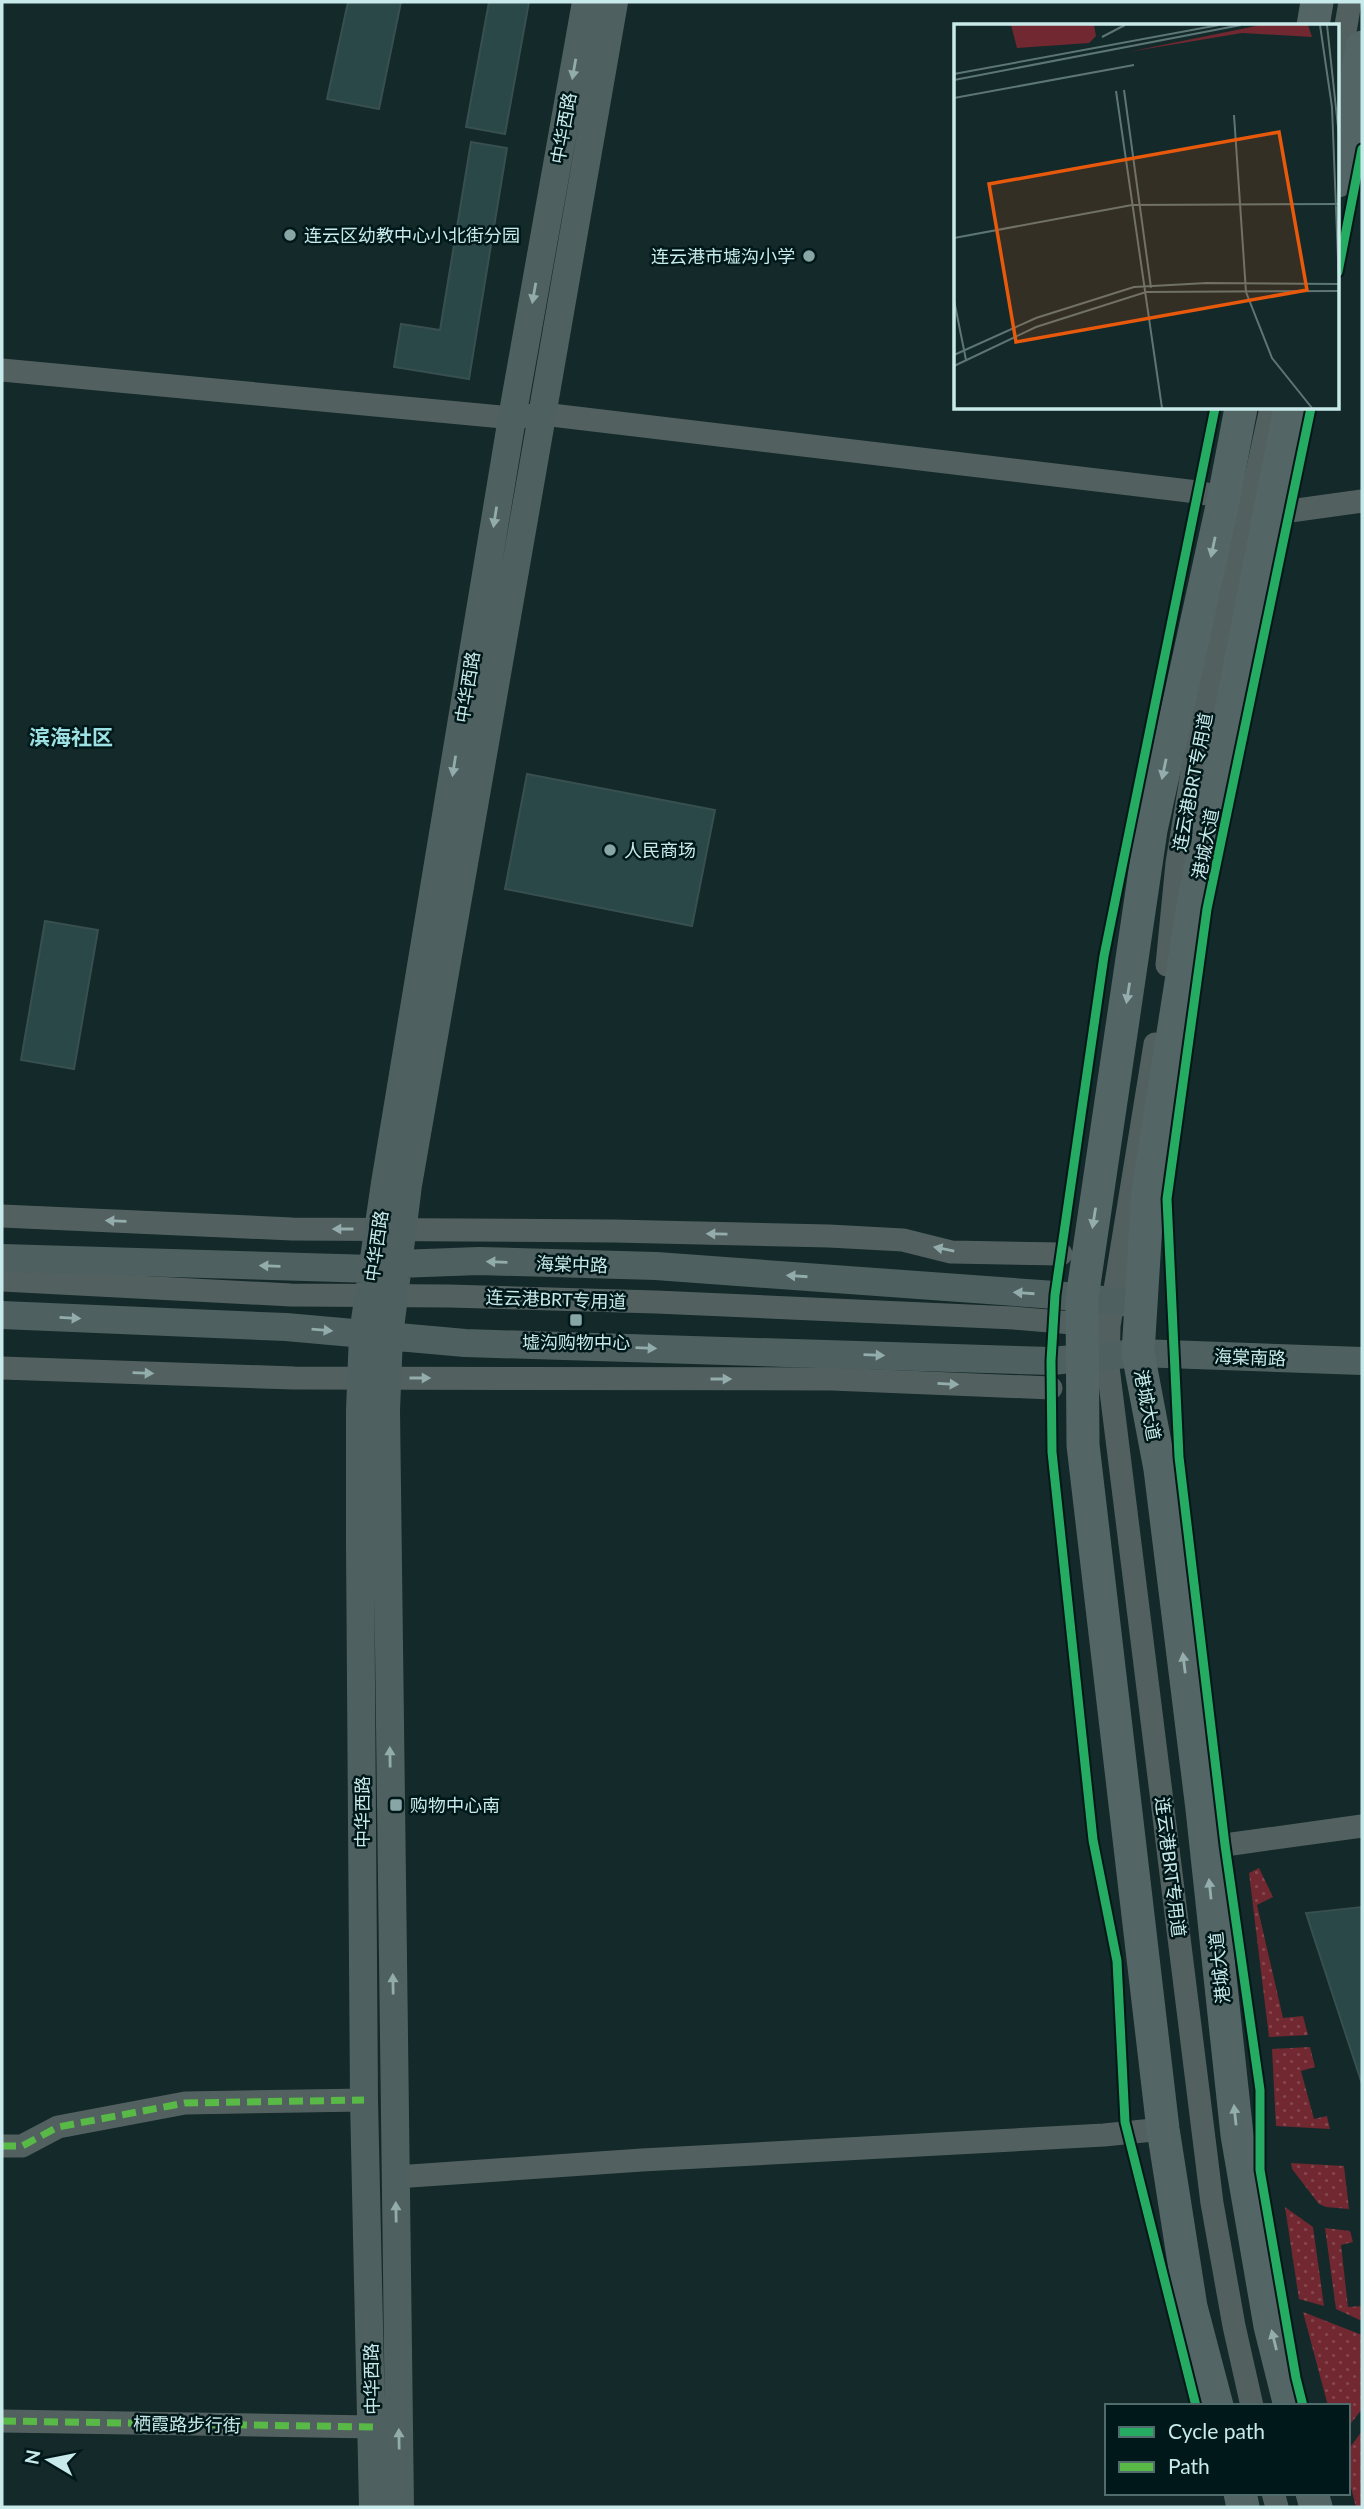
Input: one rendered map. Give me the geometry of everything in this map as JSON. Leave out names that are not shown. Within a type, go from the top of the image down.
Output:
[{"type":"highway","points":[[1312,24],[1317,2]]},
{"type":"highway","points":[[1340,170],[1362,47]]},
{"type":"highway","name":"港城大道","points":[[1216,2404],[1191,2307],[1163,2129],[1083,1445],[1110,1356],[1105,1310],[1148,1192],[1191,920],[1248,502],[1241,410]]},
{"type":"highway","name":"港城大道","points":[[1289,410],[1248,502],[1151,830],[1105,1310],[1110,1356],[1162,1482],[1202,1809],[1237,2135],[1270,2326],[1290,2404]]},
{"type":"main road","name":"中华西路","points":[[373,2507],[364,2100],[360,1558],[376,1335],[512,418],[586,2]]},
{"type":"main road","points":[[390,1230],[412,1158],[614,2]]},
{"type":"main road","name":"海棠中路","points":[[2,1258],[383,1281],[479,1261],[656,1266],[1105,1310]]},
{"type":"main road","points":[[2,1315],[286,1327],[465,1343],[1037,1360],[1110,1356]]},
{"type":"main road","name":"海棠南路","points":[[1110,1356],[1362,1361]]},
{"type":"main road","points":[[374,1378],[396,2176],[400,2507]]},
{"type":"street","points":[[1340,62],[1350,2]]},
{"type":"street","points":[[2,370],[512,418],[543,414],[1248,502],[1290,511],[1362,501]]},
{"type":"street","points":[[1248,502],[1271,410]]},
{"type":"street","points":[[2,1216],[292,1229],[614,1231],[828,1236],[903,1240],[951,1252],[1061,1254]]},
{"type":"street","points":[[2,1280],[291,1295],[383,1281]]},
{"type":"street","name":"连云港BRT专用道","points":[[1110,1356],[1212,2203],[1234,2326],[1252,2404]]},
{"type":"street","points":[[2,1368],[280,1378],[832,1379],[1051,1388]]},
{"type":"street","points":[[1225,1845],[1362,1826]]},
{"type":"street","points":[[2,2146],[22,2146],[58,2127],[185,2103],[364,2100]]},
{"type":"street","points":[[396,2176],[1104,2135],[1163,2129]]},
{"type":"street","name":"栖霞路步行街","points":[[2,2421],[373,2427]]},
{"type":"shaded area","points":[[1259,1868],[1273,1897],[1257,1905],[1283,2018],[1303,2016],[1308,2035],[1269,2037],[1249,1873]]},
{"type":"shaded area","points":[[1310,2047],[1315,2067],[1301,2071],[1314,2119],[1327,2116],[1330,2129],[1276,2126],[1272,2049]]},
{"type":"shaded area","points":[[1291,2163],[1344,2166],[1349,2209],[1319,2204],[1292,2169]]},
{"type":"shaded area","points":[[1285,2207],[1313,2227],[1324,2306],[1299,2299]]},
{"type":"shaded area","points":[[1325,2228],[1350,2231],[1353,2242],[1341,2245],[1348,2307],[1362,2306],[1362,2321],[1336,2309]]},
{"type":"shaded area","points":[[1303,2312],[1362,2335],[1362,2409],[1350,2424],[1350,2404],[1327,2404]]},
{"type":"shaded area","points":[[1362,2431],[1362,2507],[1356,2507],[1350,2484],[1350,2447]]},
{"type":"building","points":[[348,2],[401,2],[379,109],[327,99]]},
{"type":"building","points":[[489,2],[529,2],[505,134],[466,127]]},
{"type":"building","points":[[471,142],[507,148],[469,379],[394,367],[401,324],[440,330]]},
{"type":"building","name":"人民商场","points":[[527,774],[715,810],[692,926],[505,889]]},
{"type":"building","points":[[45,921],[98,930],[74,1069],[21,1060]]},
{"type":"building","points":[[1362,1907],[1362,2084],[1306,1913]]},
{"type":"marked path","points":[[2,2146],[22,2146],[58,2127],[185,2103],[364,2100]]},
{"type":"marked path","points":[[2,2421],[373,2427]]},
{"type":"cycle path","points":[[1340,262],[1362,149]]},
{"type":"cycle path","points":[[1196,2404],[1125,2122],[1117,1961],[1093,1840],[1052,1452],[1051,1361],[1055,1295],[1104,956],[1215,410]]},
{"type":"cycle path","points":[[1302,2404],[1260,2170],[1260,2090],[1225,1845],[1179,1457],[1167,1199],[1207,909],[1311,410]]},
{"type":"place","name":"连云区幼教中心小北街分园","points":[[290,235]]},
{"type":"place","name":"连云港市墟沟小学","points":[[809,256]]},
{"type":"place","name":"人民商场","points":[[610,850]]},
{"type":"place","name":"墟沟购物中心","points":[[576,1320]]},
{"type":"place","name":"购物中心南","points":[[396,1805]]},
{"type":"district","name":"滨海社区","points":[[71,736]]}]
